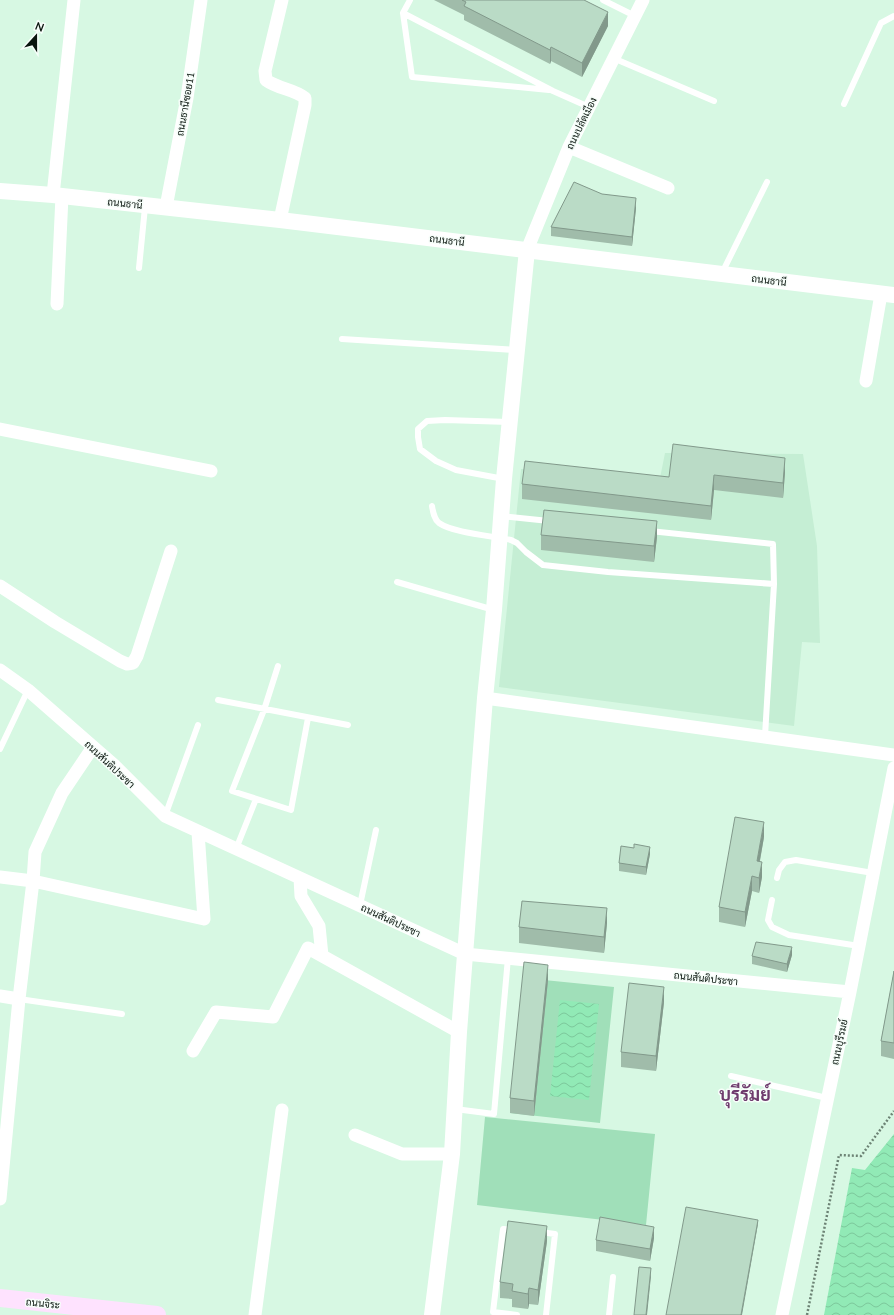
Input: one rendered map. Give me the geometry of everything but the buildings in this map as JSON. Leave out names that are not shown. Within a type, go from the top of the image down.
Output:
[{"type":"main road","name":"ถนนจิระ","points":[[0,1298],[115,1313],[157,1315]]},
{"type":"street","points":[[57,304],[58,195],[74,0]]},
{"type":"street","name":"ถนนธานีซอย11","points":[[166,207],[187,98],[201,0]]},
{"type":"street","points":[[280,220],[305,105],[305,98],[300,93],[275,87],[266,80],[265,71],[282,0]]},
{"type":"street","name":"ถนนปลัดเมือง","points":[[527,250],[569,147],[643,0]]},
{"type":"street","points":[[569,147],[668,188]]},
{"type":"street","name":"ถนนธานี","points":[[0,191],[58,195],[280,220],[888,294]]},
{"type":"street","points":[[432,1315],[452,1154],[459,1032],[485,698],[494,610],[509,422],[527,250]]},
{"type":"street","points":[[866,381],[888,294]]},
{"type":"street","points":[[0,429],[211,471]]},
{"type":"street","points":[[0,586],[55,622],[120,661],[127,664],[133,663],[137,656],[171,551]]},
{"type":"street","name":"ถนนสันติประชา","points":[[0,670],[28,690],[92,748],[115,766],[165,816],[465,954],[850,992]]},
{"type":"street","points":[[485,698],[894,755]]},
{"type":"street","points":[[0,1199],[4,1127],[33,881],[35,852],[62,793],[92,748]]},
{"type":"street","name":"ถนนบุรีรมย์","points":[[782,1315],[850,992],[894,768]]},
{"type":"street","points":[[0,877],[33,881],[204,919],[198,832]]},
{"type":"street","points":[[300,878],[301,896],[319,926],[322,956]]},
{"type":"street","points":[[193,1051],[216,1012],[273,1017],[308,948],[459,1032]]},
{"type":"street","points":[[0,996],[19,999]]},
{"type":"street","points":[[255,1315],[282,1110]]},
{"type":"street","points":[[355,1135],[402,1154],[452,1154]]},
{"type":"lane","points":[[410,0],[403,13],[412,77],[553,91]]},
{"type":"lane","points":[[603,0],[635,16]]},
{"type":"lane","points":[[403,13],[553,91],[589,107]]},
{"type":"lane","points":[[844,104],[881,23],[894,16]]},
{"type":"lane","points":[[613,58],[714,101]]},
{"type":"lane","points":[[722,274],[767,182]]},
{"type":"lane","points":[[139,268],[145,205]]},
{"type":"lane","points":[[342,339],[516,350]]},
{"type":"lane","points":[[504,479],[456,470],[436,461],[420,449],[418,430],[426,422],[445,420],[509,422]]},
{"type":"lane","points":[[432,506],[433,516],[439,523],[463,531],[517,543],[543,565],[608,572],[774,584]]},
{"type":"lane","points":[[501,516],[557,522]]},
{"type":"lane","points":[[642,530],[773,544],[774,584],[765,736]]},
{"type":"lane","points":[[397,582],[494,610]]},
{"type":"lane","points":[[278,666],[264,710],[232,791],[291,810],[308,718]]},
{"type":"lane","points":[[0,749],[28,690]]},
{"type":"lane","points":[[218,700],[348,725]]},
{"type":"lane","points":[[165,816],[198,725]]},
{"type":"lane","points":[[236,849],[256,799]]},
{"type":"lane","points":[[360,905],[376,830]]},
{"type":"lane","points":[[777,878],[779,870],[785,862],[796,860],[874,872]]},
{"type":"lane","points":[[772,900],[768,920],[772,927],[789,935],[859,946]]},
{"type":"lane","points":[[454,1109],[494,1114],[508,958]]},
{"type":"lane","points":[[19,999],[122,1014]]},
{"type":"lane","points":[[731,1076],[827,1098]]},
{"type":"lane","points":[[516,1315],[493,1312],[503,1229],[525,1231]]},
{"type":"lane","points":[[533,1232],[555,1234],[546,1315]]},
{"type":"lane","points":[[608,1315],[613,1277]]},
{"type":"path","points":[[807,1315],[839,1155],[861,1156],[894,1111]]},
{"type":"shaded area","points":[[665,453],[803,454],[817,546],[820,643],[802,642],[794,726],[499,687],[521,469],[660,478]]},
{"type":"shaded area","points":[[524,978],[614,987],[600,1123],[510,1113]]},
{"type":"shaded area","points":[[485,1117],[655,1134],[646,1225],[477,1205]]},
{"type":"water","points":[[560,1000],[599,1004],[589,1100],[550,1096]]},
{"type":"water","points":[[894,1134],[894,1315],[824,1315],[852,1168],[865,1170]]},
{"type":"district","name":"บุรีรัมย์","points":[[745,1095]]}]
